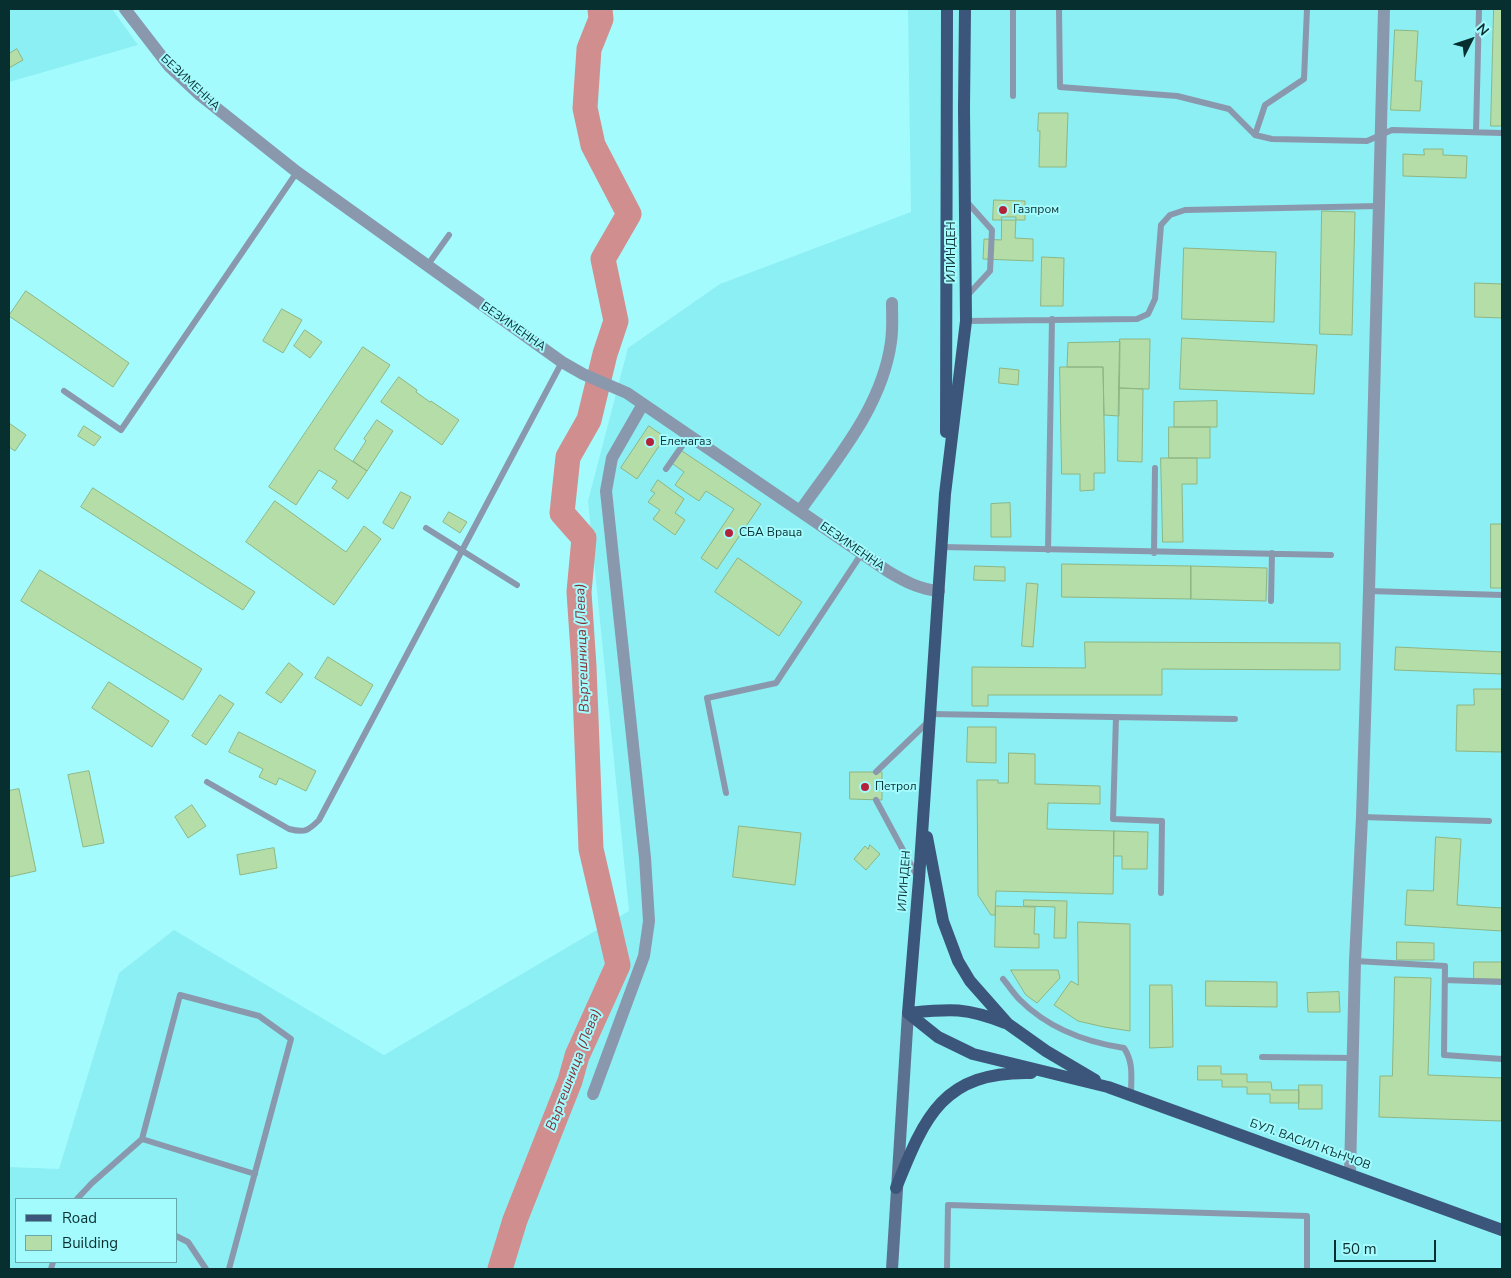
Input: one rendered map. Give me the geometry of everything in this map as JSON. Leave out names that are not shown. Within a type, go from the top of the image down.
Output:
[{"type":"main road","name":"ИЛИНДЕН","points":[[946,494],[947,9]]},
{"type":"main road","name":"ИЛИНДЕН","points":[[908,1014],[924,817],[946,494],[966,321],[965,9]]},
{"type":"main road","name":"БУЛ. ВАСИЛ КЪНЧОВ","points":[[924,817],[937,899],[950,942],[970,982],[1008,1024],[1046,1052],[1108,1088]]},
{"type":"main road","points":[[908,1014],[944,1009],[959,1010],[984,1014],[1008,1024]]},
{"type":"main road","name":"БУЛ. ВАСИЛ КЪНЧОВ","points":[[908,1014],[938,1036],[973,1054],[1131,1095],[1502,1230]]},
{"type":"main road","points":[[896,1188],[916,1138],[928,1118],[942,1101],[958,1089],[990,1076],[1010,1073],[1056,1074]]},
{"type":"street","name":"БЕЗИМЕННА","points":[[125,9],[169,66],[200,95],[297,172],[562,362],[583,374],[626,393],[910,585],[926,590],[939,591]]},
{"type":"street","points":[[1350,1174],[1355,961],[1362,817],[1369,591],[1384,9]]},
{"type":"street","points":[[800,510],[865,418],[880,386],[892,340],[892,304]]},
{"type":"street","points":[[593,1094],[644,956],[649,921],[644,848],[606,491],[612,458],[643,404]]},
{"type":"street","name":"ИЛИНДЕН","points":[[892,1269],[908,1014]]},
{"type":"lane","points":[[1013,9],[1013,96]]},
{"type":"lane","points":[[1059,9],[1060,87],[1177,96],[1229,109],[1255,135],[1272,139],[1367,141],[1392,130],[1502,133]]},
{"type":"lane","points":[[1255,135],[1265,105],[1304,79],[1307,9]]},
{"type":"lane","points":[[1476,132],[1479,9]]},
{"type":"lane","points":[[64,391],[121,430],[297,172]]},
{"type":"lane","points":[[965,298],[990,271],[992,230],[966,201]]},
{"type":"lane","points":[[966,321],[1137,319],[1148,314],[1155,299],[1161,225],[1170,214],[1185,210],[1379,206]]},
{"type":"lane","points":[[428,266],[449,235]]},
{"type":"lane","points":[[1048,550],[1052,320]]},
{"type":"lane","points":[[207,782],[289,829],[309,830],[319,820],[562,362]]},
{"type":"lane","points":[[666,469],[689,436]]},
{"type":"lane","points":[[1154,552],[1155,468]]},
{"type":"lane","points":[[426,528],[517,585]]},
{"type":"lane","points":[[942,547],[1331,555]]},
{"type":"lane","points":[[726,793],[708,698],[776,683],[862,553]]},
{"type":"lane","points":[[1272,553],[1272,601]]},
{"type":"lane","points":[[1369,591],[1502,595]]},
{"type":"lane","points":[[876,772],[930,717],[1235,719]]},
{"type":"lane","points":[[1116,717],[1114,819],[1162,821],[1161,892]]},
{"type":"lane","points":[[876,800],[919,879]]},
{"type":"lane","points":[[1362,817],[1489,820]]},
{"type":"lane","points":[[1355,961],[1445,966],[1444,1055],[1502,1059]]},
{"type":"lane","points":[[1003,979],[1021,1001],[1062,1031],[1099,1044],[1124,1048],[1132,1066],[1131,1095]]},
{"type":"lane","points":[[1445,980],[1502,982]]},
{"type":"lane","points":[[78,1198],[92,1183],[142,1139],[180,995],[260,1016],[291,1039],[230,1269]]},
{"type":"lane","points":[[1262,1057],[1352,1058]]},
{"type":"lane","points":[[142,1139],[255,1174]]},
{"type":"lane","points":[[947,1269],[948,1205],[1307,1216],[1307,1269]]},
{"type":"lane","points":[[178,1237],[188,1242],[206,1269]]},
{"type":"shaded area","points":[[9,9],[112,9],[138,45],[9,82]]},
{"type":"shaded area","points":[[908,9],[1502,9],[1502,1269],[9,1269],[9,1167],[59,1169],[119,973],[174,930],[384,1055],[629,911],[588,501],[628,348],[720,284],[911,212]]},
{"type":"building","points":[[1494,9],[1502,9],[1502,126],[1491,126]]},
{"type":"building","points":[[1395,30],[1418,31],[1415,81],[1422,81],[1420,111],[1391,110]]},
{"type":"building","points":[[17,49],[23,60],[9,68],[9,54]]},
{"type":"building","points":[[1039,113],[1068,113],[1066,167],[1039,167]]},
{"type":"building","points":[[1424,149],[1443,149],[1443,155],[1467,156],[1466,178],[1403,176],[1403,154],[1424,155]]},
{"type":"building","points":[[994,200],[1025,201],[1025,220],[993,220]]},
{"type":"building","points":[[1322,211],[1355,212],[1352,335],[1320,334]]},
{"type":"building","points":[[1002,217],[1016,217],[1015,238],[1033,239],[1033,261],[983,259],[984,239],[1001,240]]},
{"type":"building","points":[[1184,248],[1276,252],[1274,322],[1182,319]]},
{"type":"building","points":[[1042,257],[1064,258],[1063,306],[1041,306]]},
{"type":"building","points":[[1475,283],[1502,284],[1502,318],[1475,317]]},
{"type":"building","points":[[26,291],[129,363],[113,387],[9,316]]},
{"type":"building","points":[[282,309],[302,320],[283,353],[263,341]]},
{"type":"building","points":[[305,330],[322,342],[310,358],[294,346]]},
{"type":"building","points":[[1182,338],[1317,345],[1314,394],[1180,389]]},
{"type":"building","points":[[1120,339],[1150,339],[1149,389],[1119,388]]},
{"type":"building","points":[[1120,342],[1119,416],[1104,415],[1103,367],[1067,367],[1068,343]]},
{"type":"building","points":[[363,347],[390,365],[334,449],[367,471],[348,499],[332,488],[337,481],[319,470],[296,505],[269,487]]},
{"type":"building","points":[[1060,367],[1103,367],[1105,473],[1094,473],[1094,490],[1080,491],[1080,474],[1062,474]]},
{"type":"building","points":[[1000,368],[1019,370],[1018,385],[999,383]]},
{"type":"building","points":[[399,377],[417,390],[416,392],[459,420],[442,445],[381,402]]},
{"type":"building","points":[[1119,388],[1143,389],[1142,462],[1118,461]]},
{"type":"building","points":[[1217,401],[1217,427],[1174,427],[1174,402]]},
{"type":"building","points":[[377,420],[393,431],[367,471],[353,461],[366,441],[364,439]]},
{"type":"building","points":[[9,423],[26,435],[15,451],[9,447]]},
{"type":"building","points":[[84,426],[101,437],[94,446],[78,436]]},
{"type":"building","points":[[649,426],[665,437],[637,479],[621,468]]},
{"type":"building","points":[[1169,427],[1210,427],[1210,458],[1169,458]]},
{"type":"building","name":"СБА Враца","points":[[682,451],[761,504],[717,569],[701,558],[734,509],[706,491],[699,501],[675,485],[684,472],[673,464]]},
{"type":"building","points":[[1161,458],[1197,458],[1197,484],[1182,484],[1183,542],[1163,542]]},
{"type":"building","points":[[658,480],[684,499],[675,513],[685,520],[675,535],[653,519],[660,510],[648,502],[655,493],[651,491]]},
{"type":"building","points":[[93,488],[255,592],[243,610],[81,507]]},
{"type":"building","points":[[401,492],[411,497],[393,529],[383,523]]},
{"type":"building","points":[[275,501],[346,552],[364,526],[381,539],[334,605],[246,542]]},
{"type":"building","points":[[1010,503],[1011,537],[991,537],[991,504]]},
{"type":"building","points":[[449,512],[467,522],[460,533],[443,522]]},
{"type":"building","points":[[1491,524],[1502,524],[1502,588],[1491,588]]},
{"type":"building","points":[[738,558],[802,602],[779,636],[715,592]]},
{"type":"building","points":[[1062,564],[1191,566],[1191,599],[1062,597]]},
{"type":"building","points":[[975,566],[1005,567],[1005,581],[974,580]]},
{"type":"building","points":[[1191,566],[1267,568],[1266,601],[1191,599]]},
{"type":"building","points":[[40,570],[202,669],[183,700],[21,601]]},
{"type":"building","points":[[1027,583],[1038,584],[1033,647],[1022,646]]},
{"type":"building","points":[[1085,642],[1340,643],[1340,670],[1162,669],[1162,695],[988,695],[988,706],[972,706],[972,667],[1085,668]]},
{"type":"building","points":[[1396,647],[1502,652],[1502,674],[1395,670]]},
{"type":"building","points":[[328,657],[373,685],[361,706],[315,678]]},
{"type":"building","points":[[289,663],[303,674],[281,703],[266,693]]},
{"type":"building","points":[[109,682],[169,721],[152,747],[92,708]]},
{"type":"building","points":[[1474,689],[1502,689],[1502,752],[1456,751],[1457,705],[1474,705]]},
{"type":"building","points":[[220,695],[234,704],[206,745],[192,736]]},
{"type":"building","points":[[968,727],[996,727],[996,763],[967,762]]},
{"type":"building","points":[[239,732],[316,771],[306,791],[279,778],[276,785],[259,777],[263,769],[229,752]]},
{"type":"building","points":[[1009,753],[1035,754],[1035,784],[1100,786],[1100,804],[1048,803],[1047,829],[1114,831],[1113,894],[996,891],[995,915],[991,915],[978,895],[977,780],[998,780],[998,783],[1008,783]]},
{"type":"building","points":[[89,771],[104,843],[83,847],[68,775]]},
{"type":"building","points":[[850,772],[882,772],[882,800],[850,799]]},
{"type":"building","points":[[19,789],[36,871],[9,877],[9,791]]},
{"type":"building","points":[[192,805],[206,826],[188,838],[175,817]]},
{"type":"building","points":[[739,826],[801,833],[795,885],[733,877]]},
{"type":"building","points":[[1114,831],[1148,832],[1147,869],[1122,869],[1122,856],[1114,856]]},
{"type":"building","points":[[1436,837],[1461,839],[1457,905],[1502,908],[1502,931],[1405,925],[1407,890],[1433,891]]},
{"type":"building","points":[[870,845],[880,854],[866,870],[854,859],[865,846],[868,849]]},
{"type":"building","points":[[274,848],[277,868],[240,875],[237,855]]},
{"type":"building","points":[[1024,900],[1067,901],[1066,938],[1054,938],[1055,907],[1024,906]]},
{"type":"building","points":[[996,906],[1035,907],[1034,934],[1039,934],[1039,948],[995,947]]},
{"type":"building","points":[[1078,922],[1130,924],[1130,1031],[1078,1021],[1054,1005],[1071,981],[1078,985]]},
{"type":"building","points":[[1397,942],[1434,943],[1434,960],[1397,960]]},
{"type":"building","points":[[1474,962],[1502,962],[1502,979],[1474,979]]},
{"type":"building","points":[[1011,970],[1058,970],[1060,978],[1037,1003],[1026,995]]},
{"type":"building","points":[[1395,977],[1431,978],[1428,1075],[1502,1078],[1502,1121],[1379,1117],[1380,1076],[1392,1076]]},
{"type":"building","points":[[1206,981],[1277,982],[1277,1007],[1206,1006]]},
{"type":"building","points":[[1150,985],[1172,985],[1173,1047],[1150,1048]]},
{"type":"building","points":[[1339,992],[1340,1012],[1308,1012],[1307,993]]},
{"type":"building","points":[[1198,1066],[1221,1066],[1221,1074],[1247,1074],[1247,1082],[1271,1082],[1272,1090],[1299,1090],[1299,1103],[1270,1103],[1270,1094],[1247,1094],[1247,1087],[1222,1087],[1222,1080],[1198,1080]]},
{"type":"building","points":[[1299,1085],[1322,1085],[1322,1109],[1299,1109]]},
{"type":"waterway","name":"Въртешница (Лева)","points":[[500,1269],[515,1220],[570,1081],[577,1056],[618,965],[591,849],[584,666],[579,592],[584,538],[562,513],[568,457],[589,420],[605,354],[616,321],[603,259],[629,214],[593,145],[585,108],[589,49],[601,19],[600,9]]},
{"type":"place","name":"Газпром","points":[[1003,210]]},
{"type":"place","name":"Еленагаз","points":[[650,442]]},
{"type":"place","name":"СБА Враца","points":[[729,533]]},
{"type":"place","name":"Петрол","points":[[865,787]]}]
